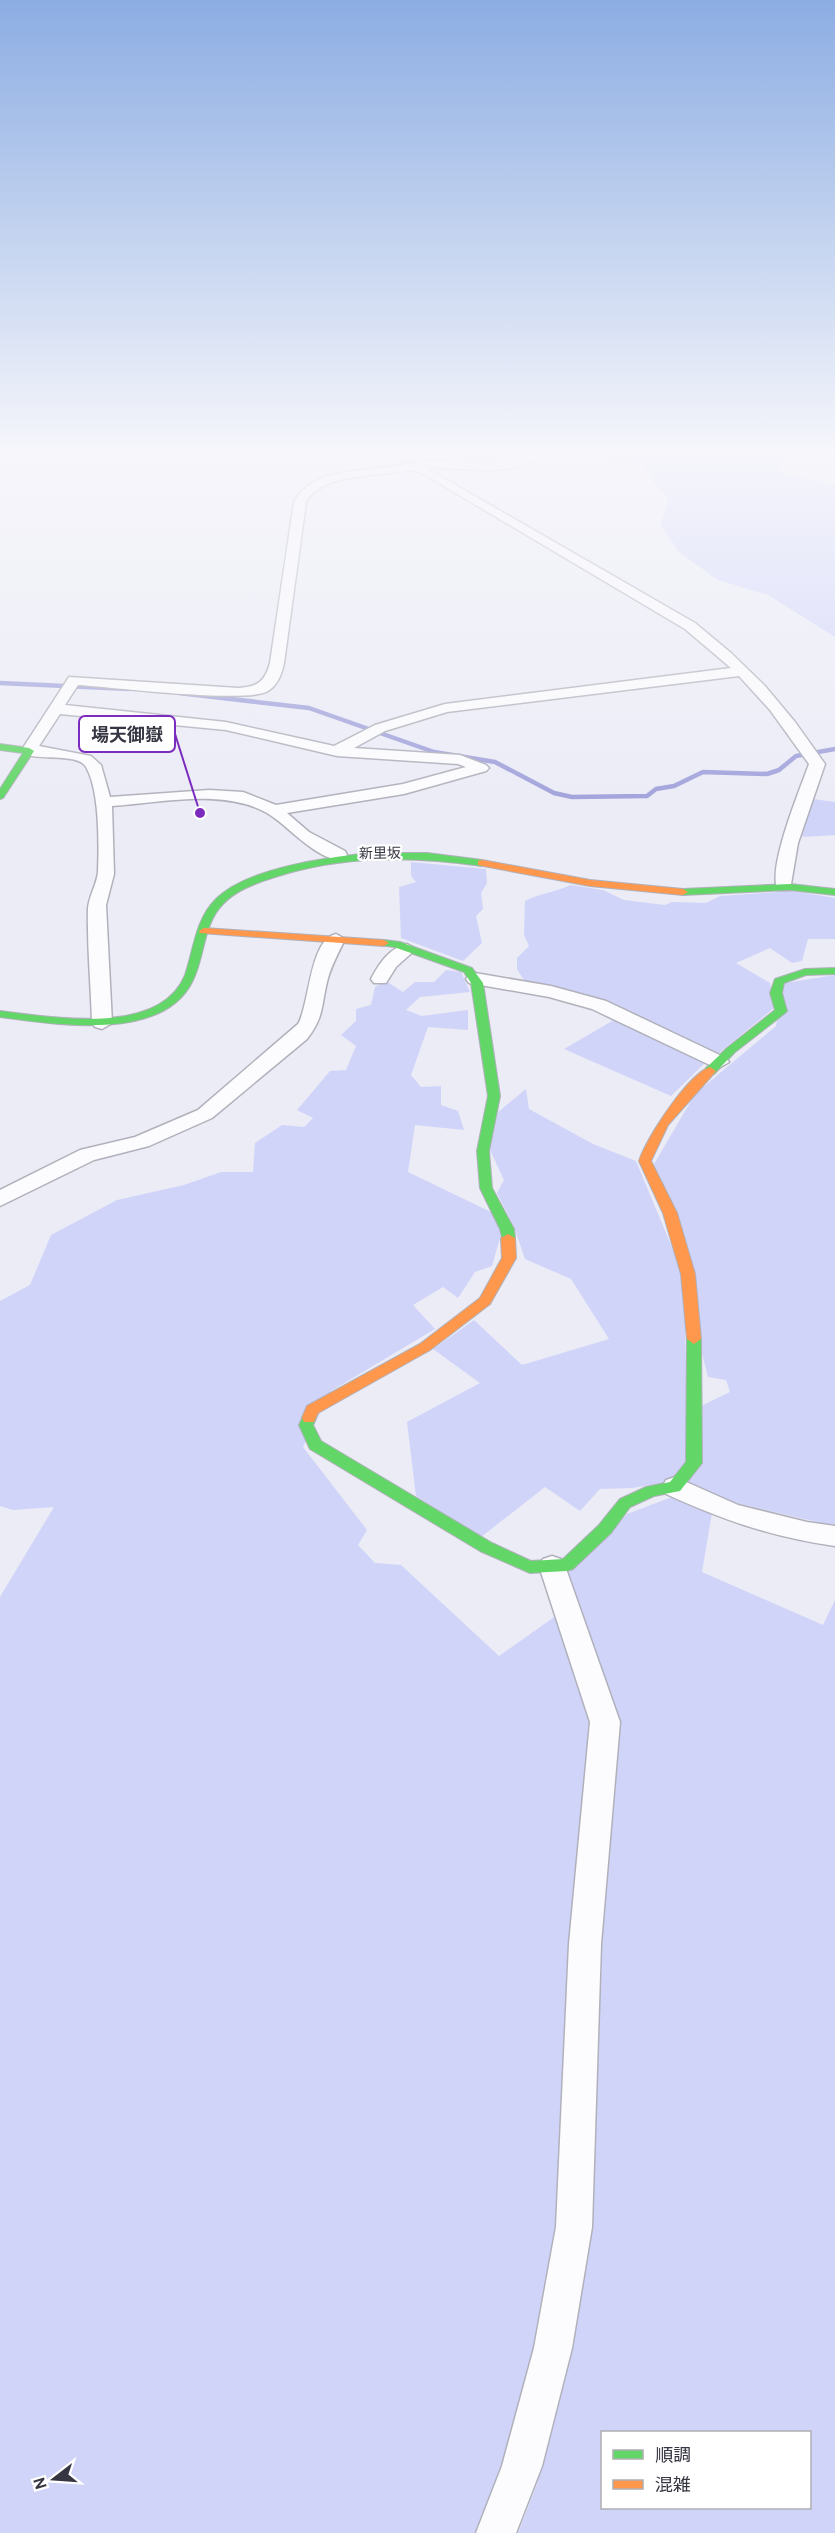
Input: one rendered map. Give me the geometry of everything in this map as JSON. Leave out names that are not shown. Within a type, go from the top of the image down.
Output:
[{"type":"street","points":[[0,796],[74,680],[238,692],[254,691],[270,684],[277,665],[291,569]]},
{"type":"street","points":[[595,569],[675,616],[713,643],[764,692],[817,764],[792,840],[783,875],[784,886]]},
{"type":"street","points":[[337,750],[373,732],[445,708],[742,671]]},
{"type":"street","points":[[57,709],[226,726],[337,750],[460,760],[481,768],[404,789],[274,810]]},
{"type":"street","points":[[0,747],[46,751],[86,759],[93,765],[104,802],[106,874],[98,905],[102,1023]]},
{"type":"street","points":[[104,802],[229,794],[257,801],[274,810],[303,835],[339,855]]},
{"type":"street","name":"新里坂","points":[[0,1014],[102,1023],[150,1013],[177,997],[191,976],[204,931],[214,907],[231,893],[285,869],[339,855],[385,852],[435,855],[634,889],[674,892],[784,886],[835,892]]},
{"type":"street","points":[[204,931],[396,944],[468,970],[475,979],[494,1096],[483,1151],[486,1188],[507,1229],[508,1258],[485,1301],[425,1347],[312,1410],[306,1425],[315,1445],[468,1537],[530,1567],[567,1564],[605,1529],[625,1503],[651,1491],[675,1487],[732,1513],[807,1532],[835,1536]]},
{"type":"street","points":[[0,1199],[87,1155],[142,1142],[164,1133],[205,1114],[224,1100],[311,1023],[317,1004],[318,980],[336,939]]},
{"type":"street","points":[[380,979],[388,964],[407,949]]},
{"type":"street","points":[[675,1487],[694,1463],[695,1348],[688,1274],[670,1213],[645,1161],[649,1146],[690,1090],[719,1062],[781,1011],[776,993],[779,981],[805,972],[835,971]]},
{"type":"street","points":[[475,979],[551,992],[599,1005],[719,1062]]},
{"type":"street","points":[[496,2533],[522,2466],[550,2359],[574,2227],[585,1944],[605,1722],[552,1566]]},
{"type":"shaded area","points":[[703,569],[835,569],[835,637],[768,595],[718,580]]},
{"type":"shaded area","points":[[813,799],[835,802],[835,835],[802,837]]},
{"type":"shaded area","points":[[411,862],[486,869],[487,883],[481,893],[483,909],[476,916],[482,943],[463,961],[401,938],[399,887],[416,882],[411,876]]},
{"type":"shaded area","points":[[571,885],[603,890],[624,900],[665,905],[672,902],[706,903],[720,896],[793,891],[835,898],[835,939],[808,939],[802,961],[792,963],[770,948],[736,963],[770,983],[774,1008],[715,1056],[525,982],[517,969],[517,958],[529,946],[524,935],[525,901]]},
{"type":"shaded area","points":[[446,970],[461,972],[470,992],[420,997],[406,1010],[422,1016],[468,1010],[468,1030],[428,1027],[411,1075],[421,1087],[441,1086],[441,1105],[458,1111],[464,1130],[415,1125],[408,1172],[493,1213],[502,1231],[492,1266],[475,1272],[458,1298],[443,1287],[413,1305],[435,1329],[331,1391],[303,1447],[367,1530],[358,1545],[375,1563],[401,1565],[499,1656],[557,1615],[597,1724],[564,2162],[546,2308],[517,2446],[482,2533],[0,2533],[0,1597],[54,1507],[13,1510],[0,1506],[0,1301],[30,1285],[51,1235],[117,1200],[184,1185],[221,1172],[253,1172],[255,1143],[282,1125],[304,1127],[313,1118],[297,1110],[330,1071],[346,1070],[356,1046],[341,1035],[356,1021],[356,1009],[371,1005],[375,987],[386,981],[403,992],[415,982],[434,982]]},
{"type":"shaded area","points":[[835,975],[835,1531],[834,1526],[728,1501],[688,1485],[701,1406],[730,1392],[726,1380],[708,1377],[654,1164],[695,1094],[776,1026],[785,983]]},
{"type":"shaded area","points":[[619,1017],[708,1060],[671,1096],[564,1049]]},
{"type":"shaded area","points":[[526,1089],[529,1109],[593,1144],[636,1161],[684,1276],[688,1461],[670,1482],[632,1488],[600,1489],[580,1511],[545,1487],[481,1537],[416,1496],[407,1422],[480,1383],[433,1349],[474,1320],[522,1365],[609,1339],[571,1279],[525,1259],[514,1227],[497,1193],[504,1180],[490,1150],[498,1112]]},
{"type":"shaded area","points":[[672,1497],[712,1513],[702,1572],[823,1625],[835,1600],[835,2533],[518,2533],[537,2484],[587,2235],[595,1947],[616,1720],[567,1574],[627,1514]]},
{"type":"waterway","points":[[0,683],[129,689]]},
{"type":"waterway","points":[[179,693],[309,708],[434,752],[495,762],[554,793],[572,797],[647,796],[656,789],[674,786],[703,772],[767,774],[779,770],[796,756],[835,749]]},
{"type":"traffic: fast","points":[[0,747],[29,751],[0,796]]},
{"type":"traffic: fast","points":[[0,1014],[89,1023],[112,1022],[154,1011],[172,999],[185,986],[205,924],[220,900],[243,885],[289,869],[344,858],[399,855],[482,863]]},
{"type":"traffic: fast","points":[[683,892],[790,887],[835,892]]},
{"type":"traffic: fast","points":[[384,943],[396,944],[468,970],[477,983],[494,1096],[483,1151],[486,1188],[507,1229],[508,1238]]},
{"type":"traffic: fast","points":[[710,1071],[731,1050],[781,1011],[776,993],[779,981],[805,972],[835,971]]},
{"type":"traffic: fast","points":[[309,1418],[306,1425],[315,1445],[486,1547],[530,1567],[567,1565],[605,1529],[625,1503],[651,1491],[675,1487],[694,1463],[694,1339]]},
{"type":"traffic: slow","points":[[482,863],[590,883],[683,892]]},
{"type":"traffic: slow","points":[[204,931],[384,943]]},
{"type":"traffic: slow","points":[[694,1339],[688,1274],[670,1213],[645,1161],[649,1148],[663,1124],[710,1071]]},
{"type":"traffic: slow","points":[[309,1418],[312,1410],[425,1347],[485,1301],[509,1258],[508,1238]]},
{"type":"place","name":"場天御嶽","points":[[200,813]]}]
